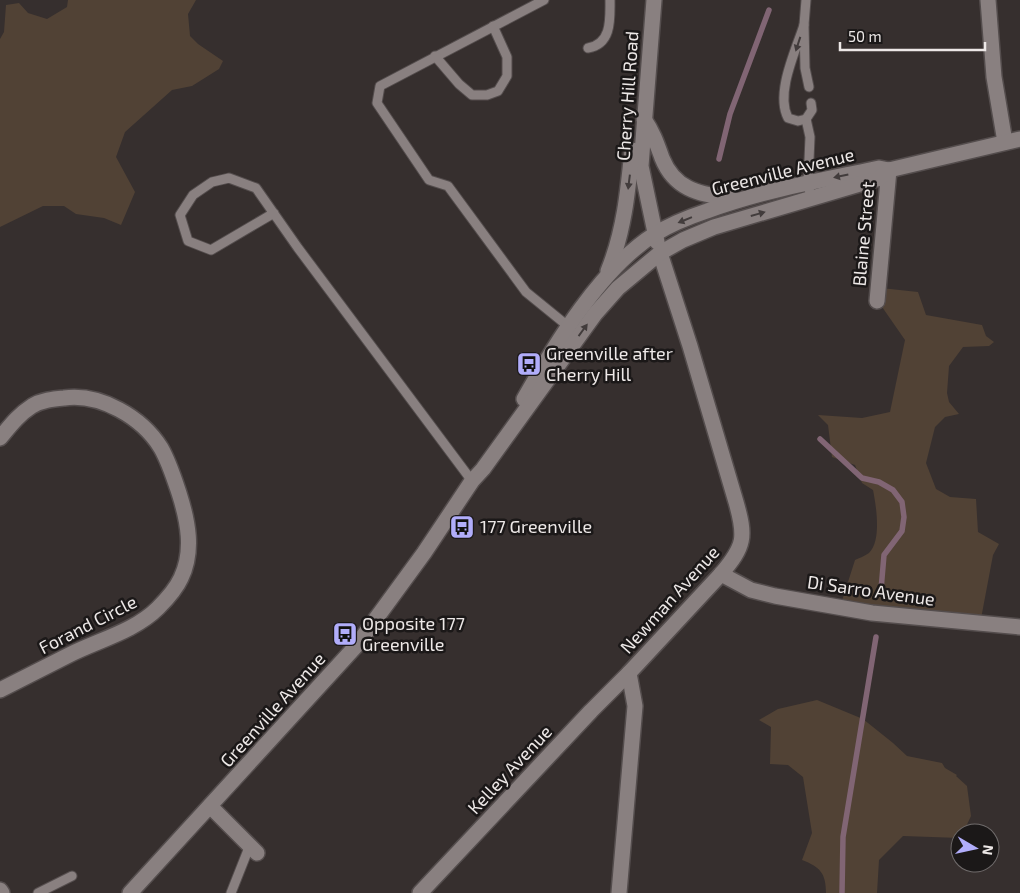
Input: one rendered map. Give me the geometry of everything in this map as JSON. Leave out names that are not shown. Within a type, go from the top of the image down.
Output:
[{"type":"main road","name":"Cherry Hill Road","points":[[654,0],[641,166],[660,253]]},
{"type":"main road","points":[[988,0],[994,77],[1005,142]]},
{"type":"main road","points":[[604,280],[621,234],[640,78],[650,48]]},
{"type":"main road","points":[[644,120],[653,132],[669,170],[677,180],[688,188],[705,195],[737,200]]},
{"type":"main road","name":"Greenville Avenue","points":[[483,469],[553,348],[604,280],[625,258],[655,234],[676,223],[737,200],[879,168],[889,170],[1020,139]]},
{"type":"main road","name":"Greenville Avenue","points":[[130,893],[356,646],[424,554],[472,481],[483,469],[595,314],[618,288],[660,253],[714,227],[880,178],[889,170]]},
{"type":"main road","name":"Blaine Street","points":[[877,301],[889,170]]},
{"type":"main road","name":"Newman Avenue","points":[[619,893],[635,706],[629,673],[735,558],[742,542],[742,525],[690,346],[660,253]]},
{"type":"main road","name":"Forand Circle","points":[[0,438],[22,413],[45,400],[72,397],[102,402],[134,420],[160,446],[169,465],[186,514],[189,529],[187,554],[181,578],[158,608],[123,630],[0,690]]},
{"type":"main road","name":"Di Sarro Avenue","points":[[721,574],[751,590],[775,596],[872,613],[1020,627]]},
{"type":"main road","name":"Kelley Avenue","points":[[420,893],[629,673]]},
{"type":"main road","points":[[210,806],[254,849]]},
{"type":"lane","points":[[544,0],[380,86],[377,103],[428,180],[448,186],[526,292],[569,327]]},
{"type":"lane","points":[[588,48],[594,47],[604,40],[609,27],[610,0]]},
{"type":"lane","points":[[806,0],[804,25],[805,68],[809,87]]},
{"type":"lane","points":[[804,25],[785,81],[785,111],[788,118],[798,121],[806,119],[812,110],[811,103]]},
{"type":"lane","points":[[436,56],[459,84],[472,95],[487,95],[498,90],[507,76],[507,57],[493,26]]},
{"type":"lane","points":[[806,119],[810,137],[808,183],[811,198]]},
{"type":"lane","points":[[274,213],[211,250],[188,241],[180,215],[193,194],[212,182],[229,178],[256,188],[472,481]]},
{"type":"lane","points":[[231,893],[254,849]]},
{"type":"lane","points":[[38,893],[72,876]]},
{"type":"shaded area","points":[[68,0],[196,0],[188,14],[190,36],[198,44],[223,61],[219,69],[192,86],[172,90],[125,132],[116,157],[135,192],[121,225],[104,218],[76,214],[64,206],[43,206],[0,227],[0,39],[4,32],[6,5],[19,3],[28,13],[47,19],[67,7]]},
{"type":"shaded area","points":[[881,288],[918,292],[926,315],[982,325],[986,336],[994,342],[989,346],[963,347],[949,366],[947,393],[949,402],[959,414],[945,417],[935,427],[926,463],[936,489],[950,497],[976,499],[978,532],[999,544],[993,555],[980,624],[840,607],[855,560],[869,553],[876,540],[875,504],[873,490],[862,483],[855,465],[832,457],[828,425],[818,415],[862,418],[890,412],[905,340],[880,304]]},
{"type":"shaded area","points":[[817,700],[863,719],[907,756],[942,763],[945,768],[957,775],[967,786],[971,816],[968,823],[950,823],[950,838],[903,836],[879,860],[877,893],[826,893],[825,880],[821,872],[818,868],[802,860],[812,833],[803,777],[788,765],[770,764],[771,727],[759,720],[778,709]]},
{"type":"waterway","points":[[719,159],[730,114],[769,10]]},
{"type":"waterway","points":[[820,439],[862,478],[879,482],[893,490],[902,502],[904,517],[902,531],[884,555],[881,590]]},
{"type":"waterway","points":[[842,893],[843,837],[876,637]]},
{"type":"place","name":"Greenville after Cherry Hill","points":[[529,364]]},
{"type":"place","name":"177 Greenville","points":[[462,527]]},
{"type":"place","name":"Opposite 177 Greenville","points":[[345,634]]}]
